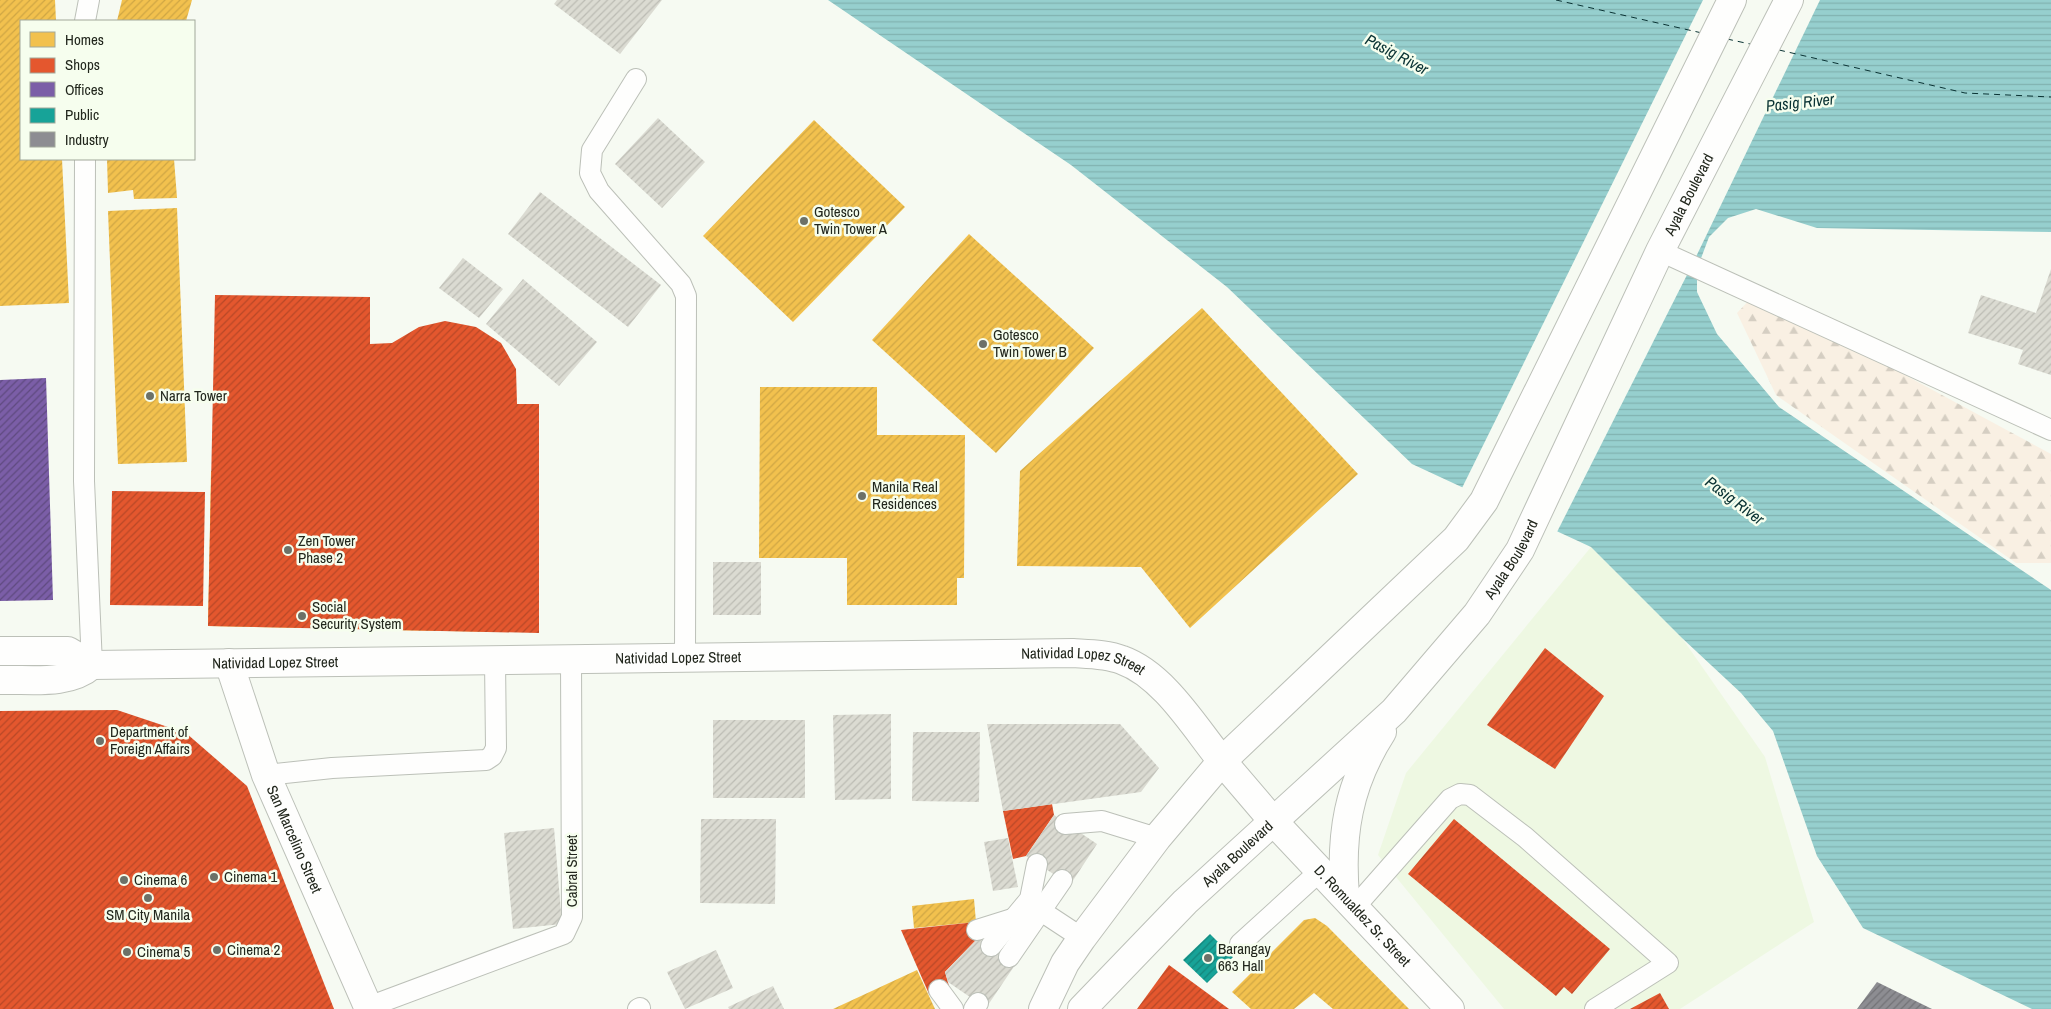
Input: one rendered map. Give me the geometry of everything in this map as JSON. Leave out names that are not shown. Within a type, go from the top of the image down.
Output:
[{"type":"main road","points":[[1043,1009],[1065,963],[1082,938],[1157,838],[1222,761],[1456,539],[1484,501],[1732,0]]},
{"type":"main road","name":"Ayala Boulevard","points":[[1082,1009],[1185,902],[1394,711],[1477,614],[1520,550],[1660,251],[1789,0]]},
{"type":"main road","points":[[0,651],[68,651],[92,665]]},
{"type":"main road","name":"Natividad Lopez Street","points":[[0,680],[69,678],[82,674],[92,665],[685,656],[1100,654],[1122,659],[1143,670],[1165,690],[1274,822]]},
{"type":"main road","name":"San Marcelino Street","points":[[229,663],[266,774],[369,1008]]},
{"type":"main road","points":[[1349,902],[1342,844],[1346,818],[1356,781],[1373,746],[1394,711]]},
{"type":"main road","name":"D. Romualdez Sr. Street","points":[[1274,822],[1450,1009]]},
{"type":"lane","points":[[85,20],[89,0]]},
{"type":"lane","points":[[636,78],[592,150],[590,173],[599,191],[681,284],[686,296],[685,656]]},
{"type":"lane","points":[[85,160],[84,481],[92,665]]},
{"type":"lane","points":[[1660,251],[2051,430]]},
{"type":"lane","name":"Cabral Street","points":[[369,1008],[564,934],[572,917],[571,658]]},
{"type":"lane","points":[[266,774],[332,768],[486,760],[492,756],[496,748],[495,660]]},
{"type":"lane","points":[[1349,902],[1450,799],[1460,794],[1470,795],[1524,837],[1668,962],[1595,1009]]},
{"type":"lane","points":[[1066,824],[1102,821],[1157,838]]},
{"type":"lane","points":[[1090,839],[1102,821]]},
{"type":"lane","points":[[1009,957],[1036,905],[1037,864]]},
{"type":"lane","points":[[1240,944],[1320,870]]},
{"type":"lane","points":[[977,930],[1011,919],[1036,905],[1062,880]]},
{"type":"lane","points":[[1036,905],[1082,938]]},
{"type":"lane","points":[[991,946],[1011,919]]},
{"type":"lane","points":[[939,990],[966,1004]]},
{"type":"shaded area","points":[[1591,547],[1682,638],[1765,757],[1814,922],[1680,1009],[1504,1009],[1378,855],[1406,773]]},
{"type":"green space","points":[[1755,294],[2051,454],[2051,563],[2016,563],[1776,395],[1737,313]]},
{"type":"water","name":"Pasig River","points":[[828,0],[2051,0],[2051,232],[1817,228],[1756,209],[1728,218],[1709,237],[1697,269],[1697,292],[1717,334],[1779,407],[2051,590],[2051,1009],[2032,1009],[1863,928],[1817,856],[1773,731],[1741,693],[1682,638],[1591,547],[1412,464],[1227,287],[1071,165]]},
{"type":"pier","points":[[1703,0],[1820,0],[1692,265],[1556,534],[1461,490]]},
{"type":"building: Homes","points":[[0,0],[55,0],[56,20],[20,20],[20,160],[62,160],[69,303],[0,306]]},
{"type":"building: Homes","points":[[122,0],[192,0],[186,20],[117,20]]},
{"type":"building: Homes","name":"Gotesco Twin Tower A","points":[[814,120],[905,207],[793,322],[703,236]]},
{"type":"building: Homes","points":[[107,160],[174,160],[177,198],[134,199],[133,190],[108,193]]},
{"type":"building: Homes","name":"Narra Tower","points":[[177,208],[187,462],[118,464],[108,211]]},
{"type":"building: Homes","name":"Gotesco Twin Tower B","points":[[969,234],[1094,348],[996,453],[872,340]]},
{"type":"building: Homes","points":[[1202,308],[1358,474],[1190,628],[1141,567],[1017,566],[1020,471]]},
{"type":"building: Homes","name":"Manila Real Residences","points":[[760,387],[877,387],[877,435],[965,435],[964,578],[957,578],[957,605],[847,605],[847,558],[759,558]]},
{"type":"building: Homes","name":"Zen Tower Phase 2","points":[[211,471],[368,474],[365,629],[208,626]]},
{"type":"building: Homes","points":[[420,500],[516,501],[515,632],[382,630],[383,535],[420,536]]},
{"type":"building: Homes","points":[[974,899],[976,922],[914,928],[912,906]]},
{"type":"building: Homes","points":[[1315,918],[1327,926],[1409,1009],[1333,1009],[1314,993],[1294,1009],[1251,1009],[1232,992],[1304,920]]},
{"type":"building: Homes","points":[[917,970],[935,1009],[833,1009]]},
{"type":"building: Shops","points":[[215,295],[370,297],[370,344],[392,343],[419,327],[445,321],[476,327],[501,343],[516,369],[517,404],[539,404],[539,633],[208,626]]},
{"type":"building: Shops","points":[[112,491],[205,492],[203,606],[110,605]]},
{"type":"building: Shops","points":[[1545,648],[1604,696],[1555,769],[1487,725]]},
{"type":"building: Shops","name":"SM City Manila","points":[[117,710],[186,733],[247,786],[334,1009],[0,1009],[0,711]]},
{"type":"building: Shops","points":[[1052,804],[1054,815],[1026,856],[1013,859],[1003,811]]},
{"type":"building: Shops","points":[[1454,819],[1610,949],[1572,994],[1564,987],[1556,996],[1408,874]]},
{"type":"building: Shops","points":[[976,922],[978,938],[945,972],[949,986],[929,994],[901,930]]},
{"type":"building: Shops","points":[[1169,965],[1229,1009],[1137,1009]]},
{"type":"building: Shops","points":[[1660,993],[1669,1009],[1630,1009]]},
{"type":"building: Offices","points":[[46,378],[53,600],[0,601],[0,380]]},
{"type":"building: Public","name":"Barangay 663 Hall","points":[[1210,934],[1233,957],[1207,983],[1183,960]]},
{"type":"building: Industry","points":[[1877,982],[1932,1009],[1857,1009]]},
{"type":"building: Other","points":[[557,0],[662,0],[620,54],[554,4]]},
{"type":"building: Other","points":[[658,118],[705,162],[662,208],[615,164]]},
{"type":"building: Other","points":[[540,192],[661,285],[628,327],[508,234]]},
{"type":"building: Other","points":[[463,258],[503,289],[479,318],[439,288]]},
{"type":"building: Other","points":[[2051,269],[2051,375],[2018,364],[2023,350],[1968,333],[1981,295],[2036,313]]},
{"type":"building: Other","points":[[523,279],[597,342],[559,386],[486,324]]},
{"type":"building: Other","points":[[713,562],[761,562],[761,615],[713,615]]},
{"type":"building: Other","points":[[891,714],[891,799],[835,800],[833,715]]},
{"type":"building: Other","points":[[713,720],[805,720],[805,798],[713,798]]},
{"type":"building: Other","points":[[987,724],[1120,724],[1159,768],[1141,792],[1003,811]]},
{"type":"building: Other","points":[[913,732],[980,732],[979,802],[912,801]]},
{"type":"building: Other","points":[[1054,815],[1097,844],[1070,885],[1026,856]]},
{"type":"building: Other","points":[[701,819],[776,819],[775,904],[700,903]]},
{"type":"building: Other","points":[[554,828],[562,924],[513,929],[504,833]]},
{"type":"building: Other","points":[[1008,838],[1018,887],[993,891],[984,842]]},
{"type":"building: Other","points":[[978,938],[1017,962],[986,1008],[948,982],[945,972]]},
{"type":"building: Other","points":[[716,950],[733,988],[685,1009],[667,972]]},
{"type":"building: Other","points":[[773,986],[784,1009],[729,1009],[728,1007]]},
{"type":"ferry route","points":[[1556,0],[1702,33]]},
{"type":"ferry route","points":[[1727,39],[1750,44]]},
{"type":"ferry route","points":[[1779,50],[1965,93],[2051,97]]},
{"type":"place","name":"Gotesco Twin Tower A","points":[[804,221]]},
{"type":"place","name":"Gotesco Twin Tower B","points":[[983,344]]},
{"type":"place","name":"Narra Tower","points":[[150,396]]},
{"type":"place","name":"Manila Real Residences","points":[[862,496]]},
{"type":"place","name":"Zen Tower Phase 2","points":[[288,550]]},
{"type":"place","name":"Social Security System","points":[[302,616]]},
{"type":"place","name":"Department of Foreign Affairs","points":[[100,741]]},
{"type":"place","name":"Cinema 1","points":[[214,877]]},
{"type":"place","name":"Cinema 6","points":[[124,880]]},
{"type":"place","name":"SM City Manila","points":[[148,898]]},
{"type":"place","name":"Cinema 2","points":[[217,950]]},
{"type":"place","name":"Cinema 5","points":[[127,952]]},
{"type":"place","name":"Barangay 663 Hall","points":[[1208,958]]}]
